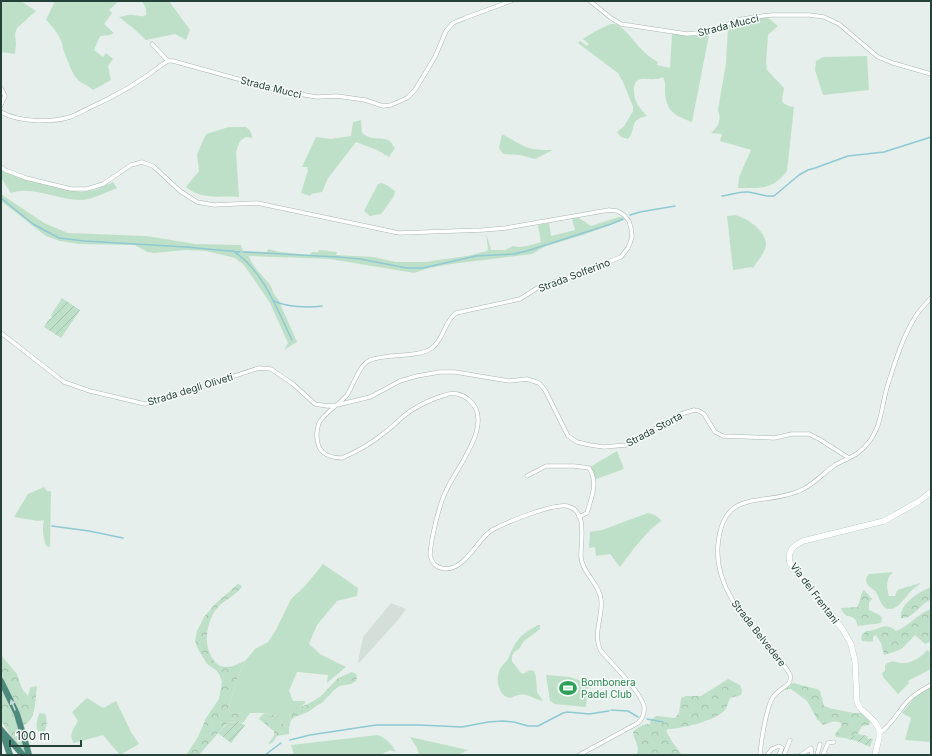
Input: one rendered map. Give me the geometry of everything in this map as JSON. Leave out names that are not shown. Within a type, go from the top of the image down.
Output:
[{"type":"highway","points":[[1,681],[16,714],[29,755]]},
{"type":"highway","points":[[1,730],[10,755]]},
{"type":"highway","points":[[1,730],[23,755]]},
{"type":"main road","name":"Via dei Frentani","points":[[880,733],[878,726],[860,708],[857,702],[855,661],[851,644],[843,630],[790,563],[789,553],[794,545],[884,521],[918,502],[931,492]]},
{"type":"main road","points":[[875,755],[880,733]]},
{"type":"street","name":"Strada Mucci","points":[[168,61],[181,62],[285,92],[317,97],[337,96],[368,101],[383,106],[391,106],[407,98],[415,90],[436,57],[446,30],[453,23],[511,1]]},
{"type":"street","name":"Strada Mucci","points":[[590,1],[613,20],[621,24],[687,34],[709,32],[738,20],[754,17],[787,15],[820,16],[839,24],[878,57],[931,74]]},
{"type":"street","points":[[1,112],[29,120],[49,120],[70,117],[124,91],[168,61],[152,44]]},
{"type":"street","points":[[1,88],[5,96],[1,105]]},
{"type":"street","name":"Strada Solferino","points":[[1,167],[26,178],[70,189],[87,189],[103,184],[131,165],[142,162],[153,166],[180,192],[197,202],[214,205],[257,203],[399,233],[506,228],[609,210],[617,211],[622,214],[629,221],[632,237],[628,248],[621,257],[539,287],[520,299],[456,313],[450,320],[439,340],[431,349],[370,360],[360,370],[346,396],[320,422],[317,431],[317,440],[320,448],[326,454],[335,458],[342,458],[383,434],[412,410],[444,395],[461,395],[473,404],[478,415],[478,426],[465,459],[445,491],[431,544],[431,561],[438,567],[444,569],[455,567],[466,559],[492,530],[548,508],[555,506],[567,506],[575,511],[579,517]]},
{"type":"street","name":"Strada Belvedere","points":[[760,755],[763,732],[771,700],[775,694],[789,683],[790,676],[788,670],[755,631],[727,590],[718,562],[718,544],[722,527],[730,512],[740,504],[783,496],[808,487],[835,465],[862,449],[873,436],[880,419],[887,386],[903,342],[913,320],[931,298]]},
{"type":"street","name":"Strada degli Oliveti","points":[[1,333],[64,382],[90,391],[141,403],[152,403],[259,368],[271,369],[293,384],[315,404],[327,406],[337,405]]},
{"type":"street","name":"Strada Storta","points":[[337,405],[370,397],[400,382],[417,376],[455,372],[509,382],[527,379],[538,383],[545,390],[568,436],[577,442],[604,447],[626,445],[675,417],[694,410],[704,414],[715,432],[723,436],[774,438],[792,434],[809,434],[849,458]]},
{"type":"street","points":[[526,476],[546,466],[574,466],[589,468],[593,475],[594,485],[586,513],[579,517],[583,532],[581,556],[582,563],[598,588],[601,599],[602,608],[597,633],[598,646],[640,698],[644,709],[644,715],[638,723],[579,755]]},
{"type":"street","points":[[880,733],[891,723],[915,694],[931,685]]},
{"type":"street","points":[[784,755],[790,740]]},
{"type":"street","points":[[823,755],[828,743],[834,742]]},
{"type":"street","points":[[817,755],[820,744]]},
{"type":"street","points":[[767,755],[772,749],[779,746],[782,748],[779,755]]},
{"type":"street","points":[[801,755],[812,748],[812,755]]},
{"type":"shaded area","points":[[391,603],[406,609],[359,663],[363,637]]},
{"type":"green space","points":[[1,1],[21,1],[36,11],[17,28],[15,34],[15,54],[1,52]]},
{"type":"green space","points":[[55,1],[119,1],[109,10],[112,13],[104,24],[114,33],[100,36],[94,50],[103,57],[106,53],[113,59],[108,66],[111,80],[93,90],[77,79],[71,69],[59,37],[46,20]]},
{"type":"green space","points":[[141,1],[169,1],[190,30],[186,40],[175,34],[146,40],[119,17],[146,15],[144,4]]},
{"type":"green space","points":[[768,18],[778,26],[768,35],[767,70],[784,88],[783,103],[794,107],[787,171],[777,182],[766,187],[738,188],[739,177],[751,150],[720,141],[722,134],[711,133],[716,128],[720,117],[718,110],[726,63],[728,26],[746,20]]},
{"type":"green space","points":[[610,24],[617,24],[621,27],[643,50],[658,62],[657,65],[670,68],[672,34],[692,36],[709,35],[692,122],[681,118],[670,109],[667,104],[665,82],[663,77],[655,79],[641,79],[636,82],[634,95],[638,105],[647,116],[635,122],[631,135],[628,139],[621,137],[617,132],[624,126],[633,111],[633,107],[624,84],[618,73],[578,43],[580,41],[587,46],[589,44],[583,39]]},
{"type":"green space","points":[[867,56],[869,90],[823,95],[815,70],[816,61],[823,57]]},
{"type":"green space","points":[[361,120],[362,133],[366,136],[385,139],[391,142],[395,148],[389,157],[377,150],[356,142],[328,178],[322,192],[311,194],[310,196],[301,193],[308,170],[307,167],[302,167],[316,137],[331,139],[351,136],[353,122]]},
{"type":"green space","points":[[229,127],[246,127],[249,129],[252,136],[252,138],[246,137],[240,141],[236,152],[239,197],[205,196],[186,187],[199,171],[197,154],[206,134]]},
{"type":"green space","points":[[502,134],[531,149],[553,150],[535,159],[520,155],[503,154],[499,148]]},
{"type":"green space","points":[[1,167],[4,170],[68,190],[81,192],[95,190],[113,182],[117,188],[85,200],[27,191],[11,193],[1,178]]},
{"type":"green space","points":[[382,183],[395,191],[394,196],[381,214],[370,216],[364,211],[378,184]]},
{"type":"green space","points":[[1,194],[44,223],[68,233],[146,236],[196,244],[241,245],[243,251],[267,252],[268,249],[280,252],[309,255],[312,252],[318,252],[319,250],[337,252],[336,255],[374,257],[395,262],[427,262],[467,256],[487,251],[486,233],[491,250],[505,250],[513,246],[527,246],[541,242],[538,225],[549,223],[551,236],[575,230],[572,218],[579,218],[591,226],[619,217],[622,217],[624,220],[583,235],[546,246],[532,254],[451,264],[429,268],[414,273],[330,259],[249,256],[250,260],[270,285],[278,299],[297,342],[284,350],[288,343],[270,303],[244,265],[235,258],[206,251],[186,250],[154,253],[147,252],[135,245],[79,244],[60,241],[46,236],[1,201]]},
{"type":"green space","points":[[735,215],[750,221],[765,238],[765,249],[753,268],[733,270],[727,216]]},
{"type":"green space","points":[[62,298],[80,310],[61,338],[44,327],[49,319],[52,318],[51,315]]},
{"type":"green space","points":[[617,451],[624,469],[596,479],[590,467]]},
{"type":"green space","points":[[44,487],[47,491],[51,491],[50,547],[46,546],[44,539],[44,520],[38,521],[14,517],[28,494]]},
{"type":"green space","points":[[648,513],[655,515],[662,521],[645,535],[620,567],[610,554],[596,556],[595,547],[589,548],[590,532],[602,530]]},
{"type":"green space","points":[[323,564],[358,588],[357,596],[337,601],[317,625],[309,644],[320,654],[346,667],[327,683],[328,675],[297,672],[289,691],[293,701],[305,701],[305,703],[289,716],[291,720],[289,728],[283,724],[278,716],[265,713],[232,713],[228,710],[237,679],[245,661],[255,649],[268,642],[276,630],[291,599],[305,586]]},
{"type":"green space","points":[[893,572],[887,583],[889,596],[895,596],[899,589],[921,583],[897,606],[887,609],[882,605],[877,593],[867,584],[866,579],[869,574]]},
{"type":"green space","points":[[238,584],[242,587],[222,603],[213,614],[207,631],[207,642],[209,653],[220,666],[234,666],[245,661],[237,679],[228,710],[232,713],[250,713],[243,723],[232,722],[226,724],[199,755],[186,755],[198,737],[206,718],[219,699],[222,682],[217,671],[207,664],[198,649],[195,641],[197,631],[204,617],[215,604]]},
{"type":"green space","points":[[931,587],[931,600],[910,616],[901,618],[903,608],[907,603],[916,595]]},
{"type":"green space","points":[[864,590],[872,599],[869,603],[869,610],[880,615],[882,619],[881,623],[858,626],[855,619],[845,615],[842,611],[841,608],[857,607],[861,594]]},
{"type":"green space","points":[[931,609],[930,642],[925,644],[915,635],[902,648],[884,655],[881,643],[876,635],[873,637],[873,641],[870,642],[862,641],[861,639],[866,631],[871,631],[885,626],[888,626],[896,631]]},
{"type":"green space","points":[[540,625],[540,629],[524,641],[519,649],[514,652],[512,661],[523,674],[530,670],[534,671],[537,692],[543,701],[528,695],[521,695],[511,698],[507,697],[500,691],[499,687],[498,678],[500,669],[508,659],[516,642],[527,631]]},
{"type":"green space","points":[[927,650],[931,653],[931,669],[908,681],[909,683],[898,694],[883,677],[882,673],[885,671],[885,665],[890,662],[910,662],[920,657]]},
{"type":"green space","points":[[1,655],[17,674],[22,689],[28,696],[30,688],[37,686],[33,714],[28,723],[23,726],[7,686],[1,676]]},
{"type":"green space","points":[[352,672],[356,674],[356,681],[351,684],[340,686],[334,690],[322,703],[291,720],[289,713],[292,710],[308,704],[320,697],[338,678]]},
{"type":"green space","name":"Bombonera Padel Club","points":[[546,675],[570,677],[588,683],[586,707],[555,704],[550,701]]},
{"type":"green space","points":[[728,679],[740,685],[742,691],[741,695],[730,698],[723,712],[705,721],[688,726],[668,729],[666,731],[682,755],[637,755],[638,748],[633,732],[635,730],[643,725],[650,724],[651,720],[656,716],[675,718],[679,713],[681,698],[686,696],[701,696]]},
{"type":"green space","points":[[793,683],[820,691],[824,706],[853,713],[863,713],[871,720],[869,725],[862,726],[857,735],[845,738],[836,737],[835,734],[842,724],[830,722],[823,725],[817,719],[807,701],[791,689],[784,690]]},
{"type":"green space","points":[[1,684],[16,719],[27,755],[14,741],[2,722]]},
{"type":"green space","points":[[931,687],[931,742],[905,740],[911,718],[902,713],[916,696]]},
{"type":"green space","points":[[87,698],[103,708],[116,701],[131,732],[139,744],[120,755],[103,735],[74,743],[72,740],[72,734],[78,721],[72,712]]},
{"type":"green space","points":[[40,713],[45,714],[46,719],[46,728],[42,734],[39,732],[36,725]]},
{"type":"green space","points":[[265,713],[278,716],[283,724],[289,728],[289,734],[277,736],[272,743],[268,744],[274,736],[274,731],[259,719]]},
{"type":"green space","points":[[238,722],[245,725],[231,743],[218,733],[228,723]]},
{"type":"green space","points":[[858,734],[868,736],[867,738],[873,739],[870,747],[845,738]]},
{"type":"green space","points":[[378,735],[389,742],[396,752],[390,750],[380,755],[294,755],[291,745]]},
{"type":"green space","points":[[410,737],[468,750],[458,755],[419,755],[417,748]]},
{"type":"waterway","points":[[722,196],[745,192],[774,196],[799,175],[808,170],[848,156],[884,152],[931,137]]},
{"type":"waterway","points":[[1,198],[33,224],[59,238],[240,252]]},
{"type":"waterway","points":[[630,215],[675,206]]},
{"type":"waterway","points":[[243,252],[338,257],[360,259],[407,268],[423,268],[476,256],[514,254],[527,251],[623,219]]},
{"type":"waterway","points":[[233,251],[244,259],[261,279],[275,303],[292,340]]},
{"type":"waterway","points":[[274,301],[285,305],[310,307],[322,306]]},
{"type":"waterway","points":[[52,526],[89,531],[123,538]]},
{"type":"waterway","points":[[611,710],[628,711],[638,717]]},
{"type":"waterway","points":[[290,740],[310,735],[376,725],[462,727],[503,721],[528,726],[538,726],[563,713],[589,714],[609,711]]},
{"type":"waterway","points":[[647,719],[663,722]]},
{"type":"waterway","points":[[265,755],[281,743]]},
{"type":"place","name":"Bombonera Padel Club","points":[[568,688]]}]
